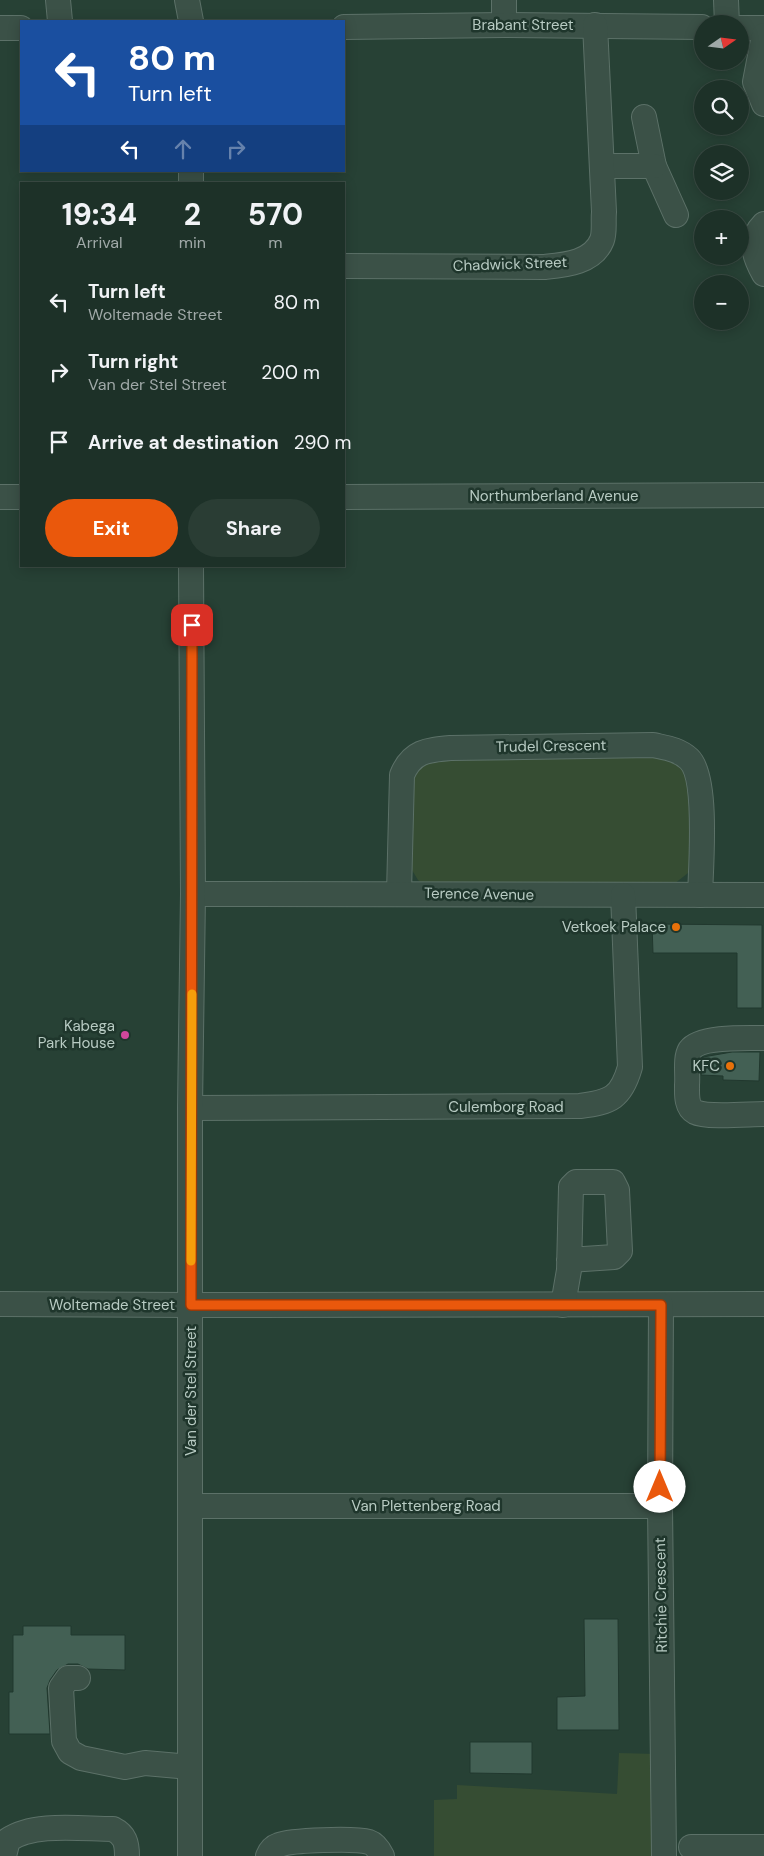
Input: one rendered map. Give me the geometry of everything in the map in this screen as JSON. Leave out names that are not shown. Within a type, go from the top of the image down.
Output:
[{"type":"street","points":[[58,0],[60,20]]},
{"type":"street","points":[[187,0],[191,20]]},
{"type":"street","points":[[504,0],[504,25]]},
{"type":"street","points":[[726,0],[727,15]]},
{"type":"street","name":"Brabant Street","points":[[345,27],[504,25],[694,27]]},
{"type":"street","name":"Chadwick Street","points":[[345,266],[544,266],[568,264],[579,261],[594,253],[603,238],[604,212],[595,26]]},
{"type":"street","points":[[0,28],[20,28]]},
{"type":"street","points":[[749,28],[764,28]]},
{"type":"street","points":[[764,35],[755,82],[764,104]]},
{"type":"street","points":[[644,117],[654,166],[676,215]]},
{"type":"street","points":[[602,166],[654,166]]},
{"type":"street","points":[[764,224],[755,238],[753,250],[754,257],[764,274]]},
{"type":"street","name":"Northumberland Avenue","points":[[345,497],[764,495]]},
{"type":"street","points":[[0,497],[20,497]]},
{"type":"street","name":"Van der Stel Street","points":[[190,1856],[192,1506],[190,1108],[193,894],[191,567]]},
{"type":"street","name":"Trudel Crescent","points":[[399,893],[402,775],[408,762],[414,756],[431,750],[451,748],[653,745],[675,750],[689,759],[696,767],[701,795],[700,895]]},
{"type":"street","name":"Terence Avenue","points":[[193,894],[764,895]]},
{"type":"street","name":"Culemborg Road","points":[[190,1108],[570,1106],[600,1104],[616,1096],[625,1085],[630,1067],[623,895]]},
{"type":"street","points":[[764,1038],[721,1039],[699,1043],[688,1055],[687,1091],[691,1109],[700,1114],[764,1114]]},
{"type":"street","points":[[563,1305],[569,1260]]},
{"type":"street","name":"Woltemade Street","points":[[0,1304],[764,1304]]},
{"type":"street","name":"Ritchie Crescent","points":[[661,1305],[660,1506],[664,1856]]},
{"type":"street","name":"Van Plettenberg Road","points":[[192,1506],[660,1506]]},
{"type":"street","points":[[78,1678],[68,1678],[61,1688],[64,1741],[70,1752],[81,1758],[125,1767],[145,1763],[190,1767]]},
{"type":"street","points":[[4,1856],[8,1840],[18,1833],[32,1829],[113,1829],[122,1834],[127,1845],[127,1856]]},
{"type":"street","points":[[268,1856],[275,1847],[290,1842],[356,1841],[370,1842],[382,1856]]},
{"type":"street","points":[[691,1847],[764,1847]]},
{"type":"green space","points":[[664,756],[674,758],[692,777],[691,866],[688,873],[674,884],[423,884],[418,880],[409,865],[411,770],[426,759]]},
{"type":"green space","points":[[619,1753],[656,1754],[658,1856],[434,1856],[434,1800],[457,1799],[457,1785],[617,1794]]},
{"type":"building","points":[[652,924],[762,925],[762,1008],[737,1008],[737,953],[653,953]]},
{"type":"building","points":[[732,1052],[760,1052],[759,1081],[723,1080],[723,1076],[701,1075],[703,1057]]},
{"type":"building","points":[[584,1619],[618,1619],[619,1730],[557,1730],[557,1697],[585,1696]]},
{"type":"building","points":[[23,1626],[71,1626],[71,1635],[125,1635],[125,1670],[88,1669],[78,1664],[68,1664],[57,1670],[47,1688],[50,1734],[9,1734],[9,1692],[13,1692],[13,1635],[23,1635]]},
{"type":"building","points":[[470,1742],[532,1742],[532,1774],[470,1773]]},
{"type":"slow traffic","points":[[191,1261],[190,1108],[192,994]]},
{"type":"place","name":"Vetkoek Palace","points":[[676,927]]},
{"type":"place","name":"Kabega Park House","points":[[125,1035]]},
{"type":"place","name":"KFC","points":[[730,1066]]},
{"type":"route","points":[[192,625],[191,1305],[661,1305],[660,1487]]}]
